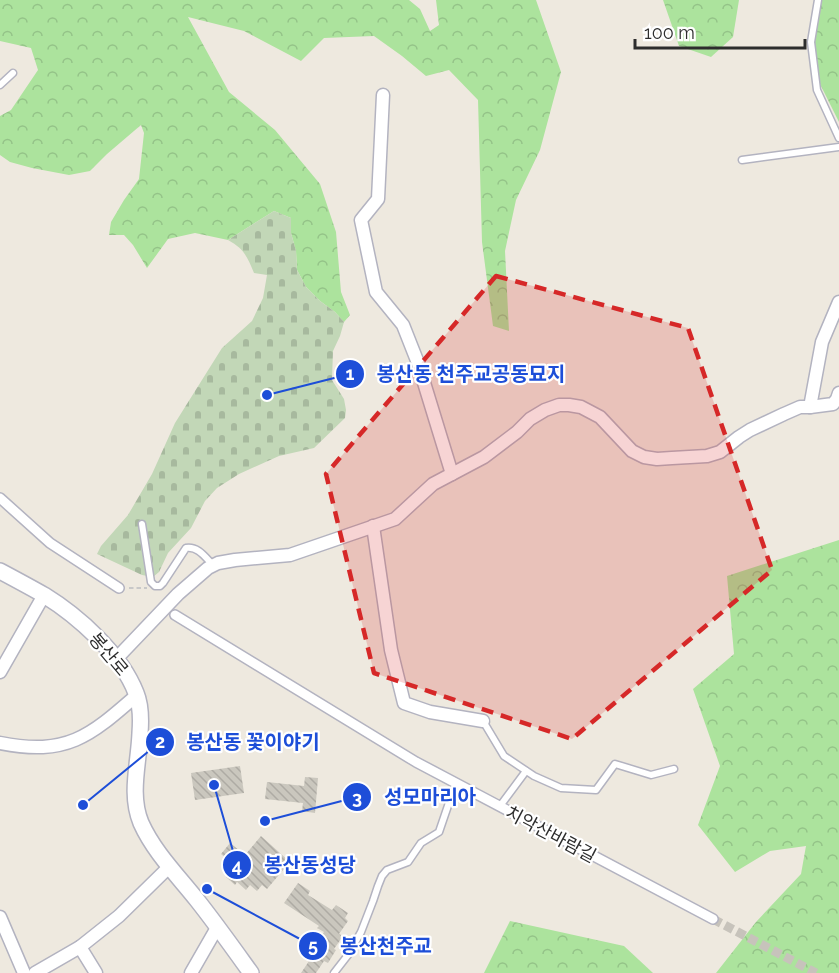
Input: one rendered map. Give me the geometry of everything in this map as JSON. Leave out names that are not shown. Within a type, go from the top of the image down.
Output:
[{"type":"street","points":[[383,95],[378,199],[361,220],[376,292],[403,325],[418,363],[452,474]]},
{"type":"street","points":[[810,407],[822,342],[839,302]]},
{"type":"street","points":[[116,659],[178,594],[208,568],[235,560],[290,555],[395,519],[433,484],[484,457],[530,419],[545,410],[560,405],[569,405],[589,410],[600,417],[632,451],[644,457],[657,459],[707,456],[720,452],[750,430],[800,407],[810,407],[837,400]]},
{"type":"street","points":[[0,498],[50,543],[119,588]]},
{"type":"street","points":[[374,526],[391,650],[404,703],[430,712],[483,721]]},
{"type":"street","name":"봉산로","points":[[0,571],[62,607],[97,638],[128,674],[137,695],[141,715],[135,780],[136,802],[141,821],[150,839],[218,926],[251,973]]},
{"type":"street","points":[[0,672],[44,596]]},
{"type":"street","name":"치악산바람길","points":[[175,615],[416,762],[713,919]]},
{"type":"street","points":[[0,743],[22,747],[46,747],[67,743],[86,735],[101,725],[137,695]]},
{"type":"street","points":[[35,973],[80,947],[118,916],[170,866]]},
{"type":"street","points":[[0,917],[24,973]]},
{"type":"street","points":[[191,973],[218,926]]},
{"type":"street","points":[[80,947],[96,973]]},
{"type":"lane","points":[[818,0],[810,42],[817,90],[839,138]]},
{"type":"lane","points":[[0,85],[13,74]]},
{"type":"lane","points":[[742,160],[839,147]]},
{"type":"lane","points":[[142,524],[151,582],[155,586],[163,583],[186,548],[196,548],[214,565]]},
{"type":"lane","points":[[483,721],[504,756],[534,776],[561,788],[596,790],[615,764],[651,775],[674,769]]},
{"type":"lane","points":[[500,806],[526,771]]},
{"type":"lane","points":[[334,973],[348,956],[361,932],[382,876],[387,870],[408,862],[421,843],[439,832],[457,784]]},
{"type":"path","points":[[119,588],[155,586]]},
{"type":"highlighted area","points":[[496,276],[688,328],[772,570],[572,739],[374,673],[326,474]]},
{"type":"green space","points":[[0,0],[409,0],[420,9],[430,31],[439,25],[436,0],[536,0],[561,72],[540,150],[516,200],[505,251],[509,331],[493,326],[482,242],[478,100],[449,70],[426,76],[374,36],[324,38],[301,61],[244,31],[188,17],[229,92],[275,130],[320,184],[336,232],[341,292],[350,315],[344,322],[306,287],[297,270],[291,218],[274,211],[228,240],[195,233],[168,239],[147,268],[124,235],[109,235],[111,222],[139,179],[144,133],[141,125],[90,171],[69,175],[10,162],[0,155],[0,116],[11,110],[38,70],[31,48],[0,41]]},
{"type":"green space","points":[[663,0],[739,0],[733,37],[711,57],[679,46]]},
{"type":"green space","points":[[816,0],[839,0],[839,122],[819,82],[810,32]]},
{"type":"green space","points":[[274,211],[291,218],[297,270],[306,287],[344,322],[333,351],[332,380],[344,399],[345,418],[314,448],[279,456],[239,474],[217,488],[205,501],[191,528],[168,553],[159,572],[153,577],[142,575],[97,554],[101,546],[128,515],[152,474],[175,423],[222,348],[252,321],[263,298],[267,275],[254,273],[244,254],[228,240]]},
{"type":"green space","points":[[839,540],[839,973],[716,973],[756,922],[801,874],[806,846],[770,851],[735,872],[698,825],[720,766],[693,689],[734,654],[727,576]]},
{"type":"green space","points":[[510,921],[624,946],[653,973],[484,973]]},
{"type":"building","points":[[240,766],[244,793],[195,800],[191,773]]},
{"type":"building","points":[[305,777],[318,778],[315,813],[302,811],[303,803],[265,799],[267,782],[304,786]]},
{"type":"building","points":[[261,836],[290,862],[267,889],[262,885],[257,891],[250,885],[246,890],[237,882],[235,885],[226,877],[235,866],[221,854],[230,843],[245,855]]},
{"type":"building","points":[[298,883],[310,891],[308,895],[332,910],[336,905],[348,913],[345,918],[348,921],[339,934],[343,936],[334,949],[336,950],[328,963],[324,961],[316,973],[301,973],[315,952],[312,950],[324,932],[317,928],[319,926],[284,903]]},
{"type":"tunnel","points":[[713,919],[816,973]]},
{"type":"place","name":"봉산동 천주교공동묘지","points":[[267,395]]},
{"type":"place","name":"봉산동성당","points":[[214,785]]},
{"type":"place","name":"봉산동 꽃이야기","points":[[83,805]]},
{"type":"place","name":"성모마리아","points":[[265,821]]},
{"type":"place","name":"봉산천주교","points":[[207,889]]}]
